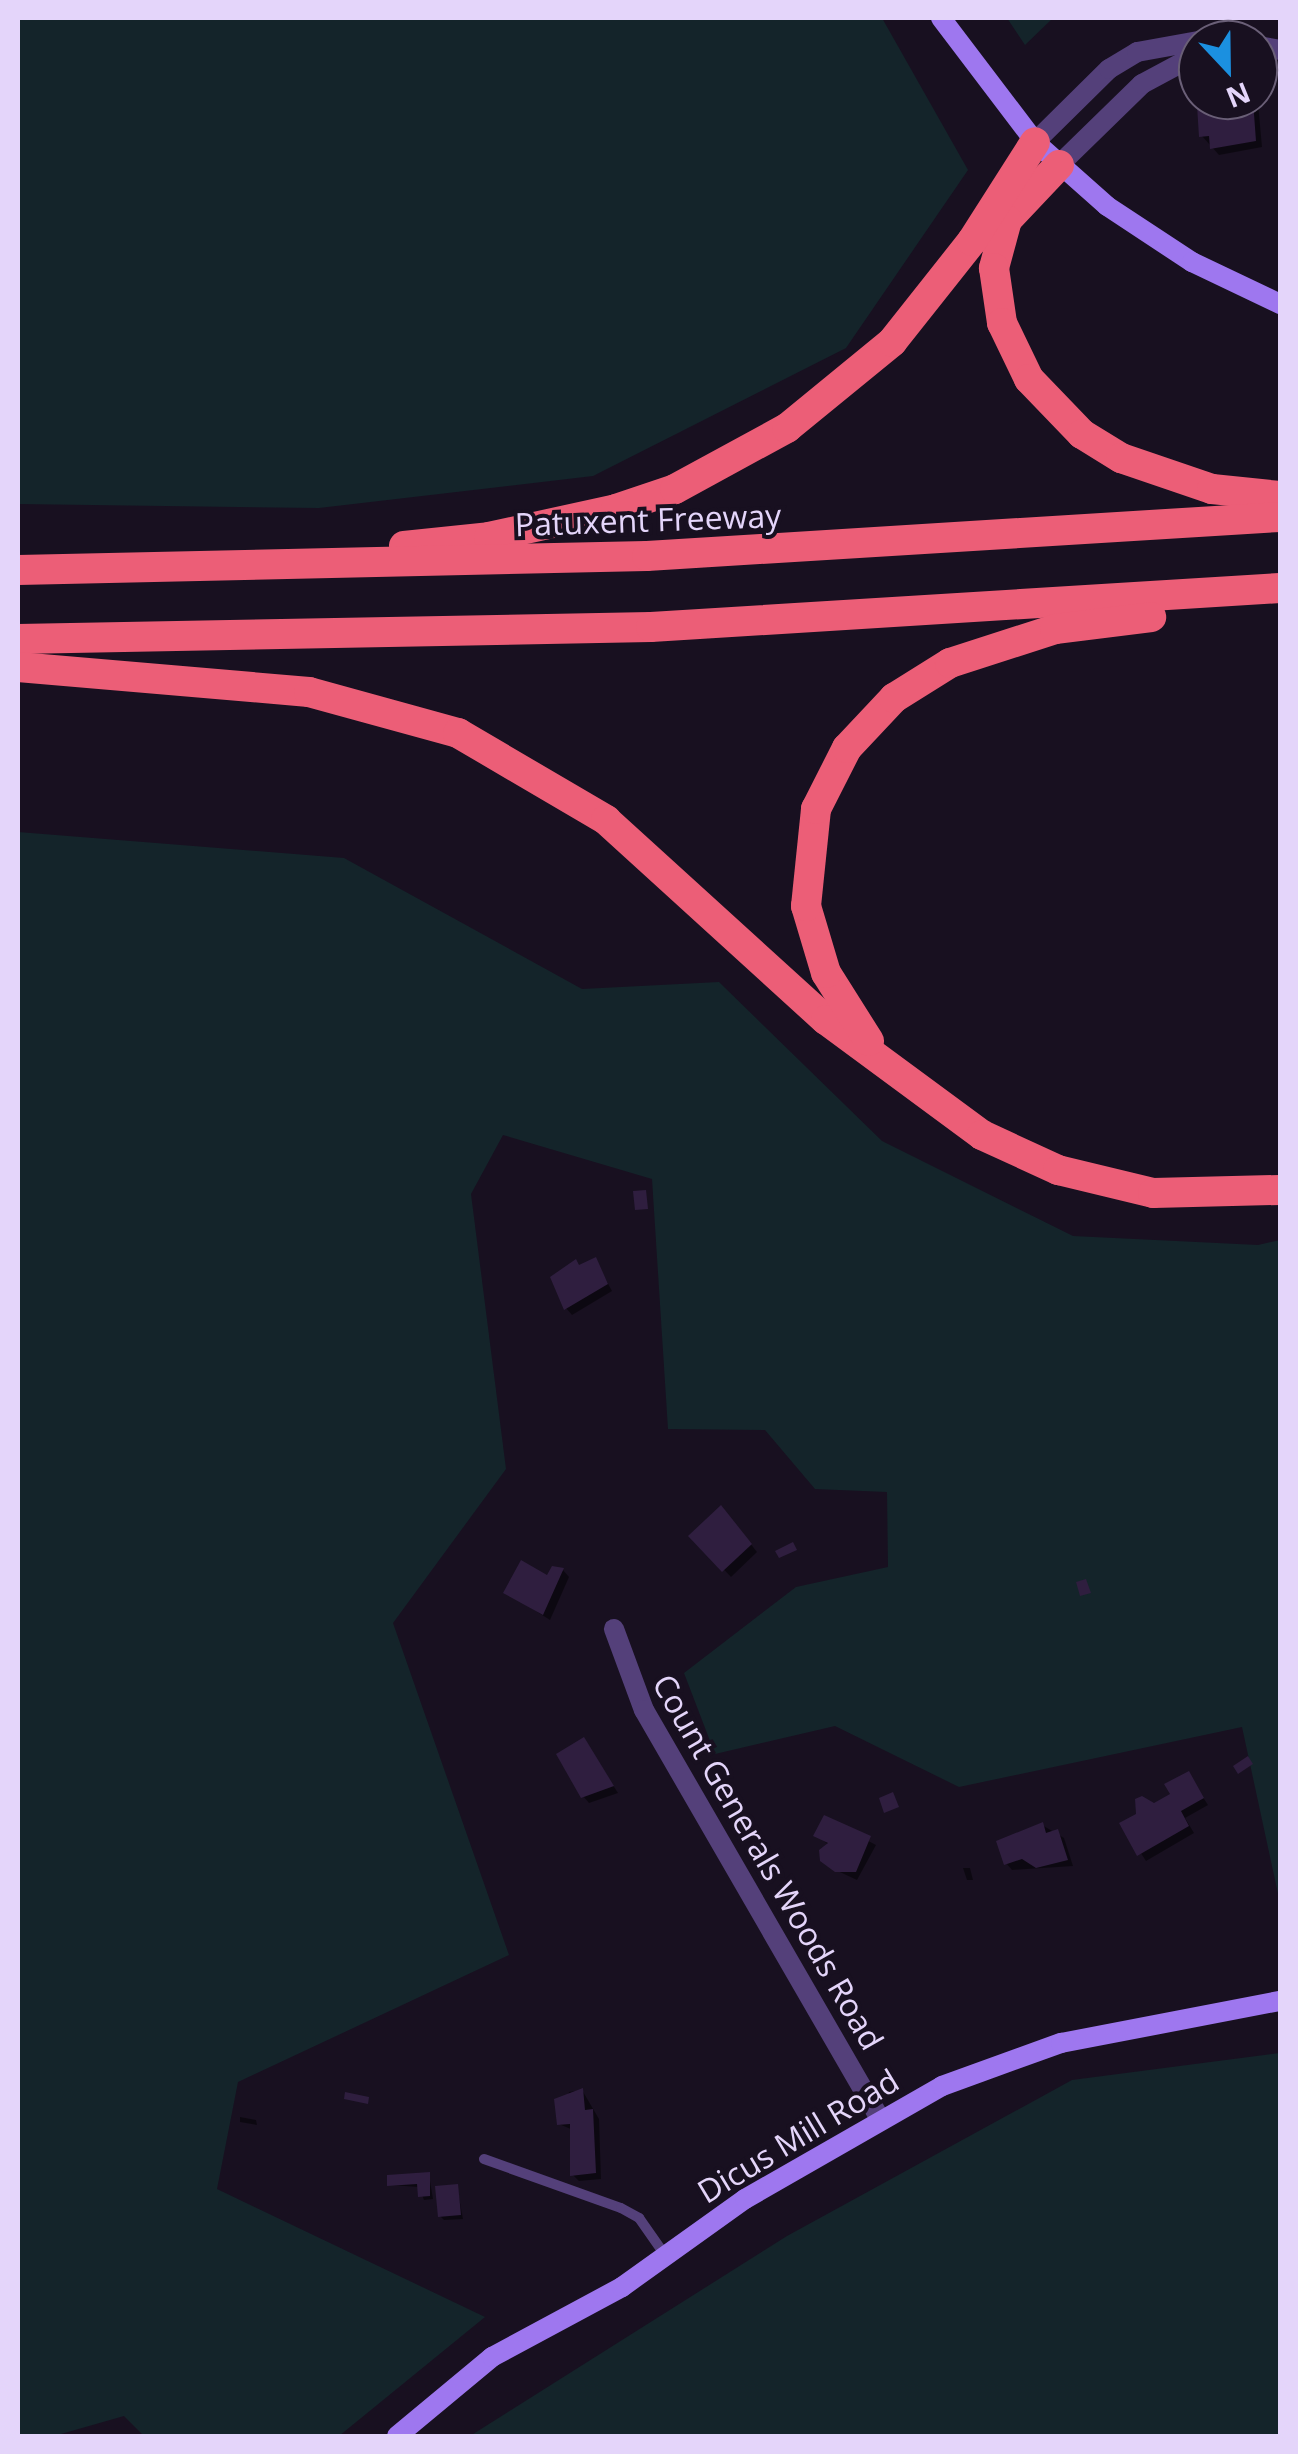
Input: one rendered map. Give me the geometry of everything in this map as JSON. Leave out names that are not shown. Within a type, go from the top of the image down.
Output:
[{"type":"highway","points":[[18,570],[439,543],[556,524],[676,489],[787,428],[892,342],[962,254],[1034,142]]},
{"type":"highway","points":[[1059,164],[1007,220],[994,268],[1002,323],[1029,379],[1082,434],[1121,458],[1212,489],[1280,496]]},
{"type":"highway","name":"Patuxent Freeway","points":[[18,570],[647,556],[1280,518]]},
{"type":"highway","points":[[18,640],[651,627],[1280,588]]},
{"type":"highway","points":[[907,1084],[843,1006],[806,906],[816,809],[848,748],[919,679],[1001,644],[1114,621],[1280,604]]},
{"type":"highway","points":[[18,666],[309,692],[458,733],[606,820],[826,1020],[907,1084],[1022,1156],[1102,1183],[1198,1195],[1280,1190]]},
{"type":"street","points":[[940,18],[1034,142],[1059,164],[1146,233],[1280,304]]},
{"type":"street","points":[[1034,142],[1109,69],[1137,52],[1178,45]]},
{"type":"street","points":[[1059,164],[1142,84],[1178,65]]},
{"type":"street","name":"Count Generals Woods Road","points":[[614,1630],[644,1710],[880,2119]]},
{"type":"street","name":"Dicus Mill Road","points":[[397,2436],[492,2357],[666,2256],[745,2199],[880,2119],[957,2079],[1061,2043],[1280,2001]]},
{"type":"lane","points":[[484,2158],[621,2208],[639,2218],[666,2256]]},
{"type":"shaded area","points":[[18,18],[882,18],[968,170],[846,348],[593,476],[319,508],[18,504]]},
{"type":"shaded area","points":[[1007,18],[1053,18],[1025,45]]},
{"type":"shaded area","points":[[18,832],[344,858],[582,989],[719,982],[882,1141],[1073,1236],[1258,1245],[1280,1240],[1280,1903],[1242,1727],[959,1787],[835,1726],[715,1754],[684,1673],[796,1587],[888,1567],[887,1492],[815,1489],[765,1430],[668,1429],[652,1179],[503,1135],[471,1194],[506,1469],[393,1623],[509,1955],[238,2082],[217,2189],[485,2317],[339,2436],[144,2436],[124,2416],[54,2436],[18,2436]]},
{"type":"shaded area","points":[[1280,2053],[1280,2436],[470,2436],[787,2236],[1072,2080]]},
{"type":"building","points":[[1198,120],[1254,120],[1256,141],[1210,149],[1209,136],[1199,137]]},
{"type":"building","points":[[646,1190],[648,1209],[635,1210],[633,1191]]},
{"type":"building","points":[[596,1257],[608,1284],[564,1310],[550,1277],[576,1259],[579,1265]]},
{"type":"building","points":[[721,1505],[752,1544],[722,1572],[688,1536]]},
{"type":"building","points":[[793,1542],[797,1550],[779,1558],[775,1551]]},
{"type":"building","points":[[521,1560],[547,1575],[552,1566],[564,1568],[543,1615],[503,1593]]},
{"type":"building","points":[[1086,1579],[1091,1593],[1080,1596],[1076,1582]]},
{"type":"building","points":[[584,1737],[614,1786],[581,1798],[556,1754]]},
{"type":"building","points":[[1248,1756],[1253,1764],[1238,1774],[1233,1766]]},
{"type":"building","points":[[1189,1771],[1204,1798],[1181,1811],[1189,1826],[1137,1856],[1119,1823],[1136,1814],[1135,1799],[1142,1796],[1154,1803],[1170,1794],[1164,1784]]},
{"type":"building","points":[[893,1792],[899,1807],[884,1813],[879,1798]]},
{"type":"building","points":[[824,1815],[871,1836],[856,1872],[835,1872],[820,1861],[819,1850],[828,1843],[813,1836]]},
{"type":"building","points":[[1043,1822],[1046,1833],[1058,1829],[1068,1860],[1036,1868],[1022,1859],[1004,1865],[996,1841]]},
{"type":"building","points":[[583,2088],[585,2110],[593,2109],[596,2173],[570,2176],[570,2124],[557,2125],[554,2099]]},
{"type":"building","points":[[345,2092],[369,2097],[368,2104],[344,2099]]},
{"type":"building","points":[[430,2172],[430,2196],[418,2197],[417,2184],[387,2186],[387,2175]]},
{"type":"building","points":[[458,2184],[461,2215],[438,2217],[435,2186]]}]
